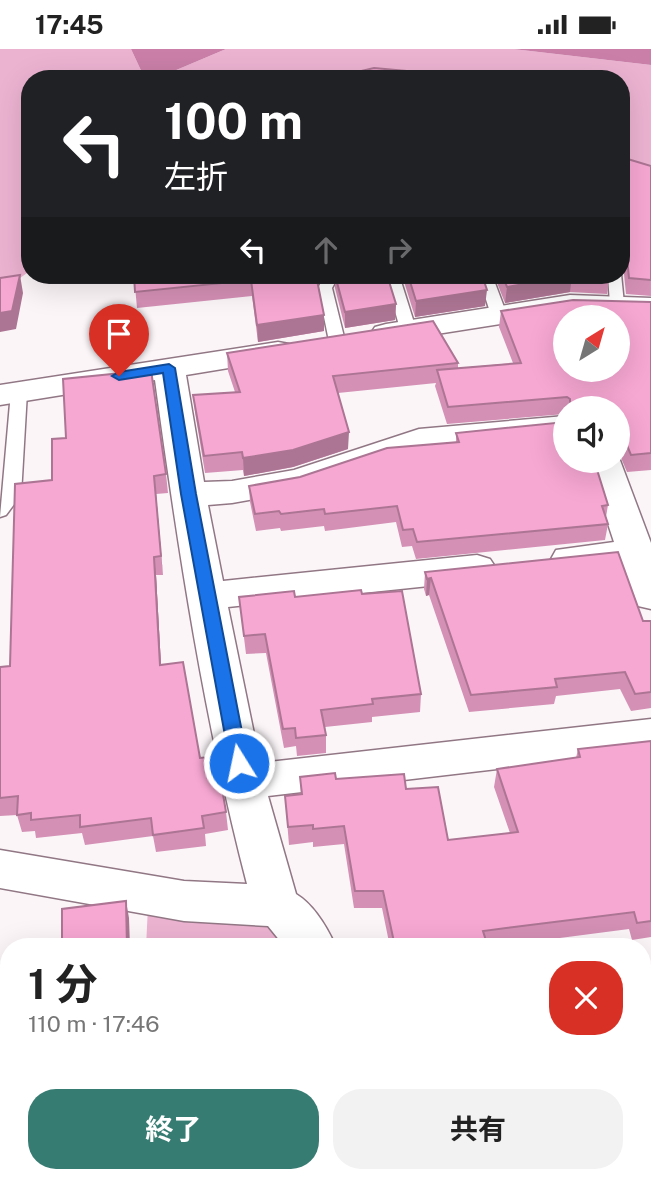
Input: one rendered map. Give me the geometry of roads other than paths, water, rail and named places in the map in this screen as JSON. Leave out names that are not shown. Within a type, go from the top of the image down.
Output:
[{"type":"street","points":[[9,394],[570,304],[616,289],[651,307]]},
{"type":"street","points":[[169,368],[188,494],[242,782],[276,906]]},
{"type":"street","points":[[188,494],[232,492],[299,480],[419,440],[553,427]]},
{"type":"street","points":[[609,473],[632,533],[651,596]]},
{"type":"street","points":[[208,596],[636,552]]},
{"type":"street","points":[[242,782],[651,735]]},
{"type":"street","points":[[0,869],[184,901],[276,906],[290,915],[306,938]]},
{"type":"lane","points":[[327,284],[325,288],[337,341]]},
{"type":"lane","points":[[395,284],[408,329]]},
{"type":"lane","points":[[488,284],[499,315]]},
{"type":"lane","points":[[0,511],[12,495],[9,394]]}]
